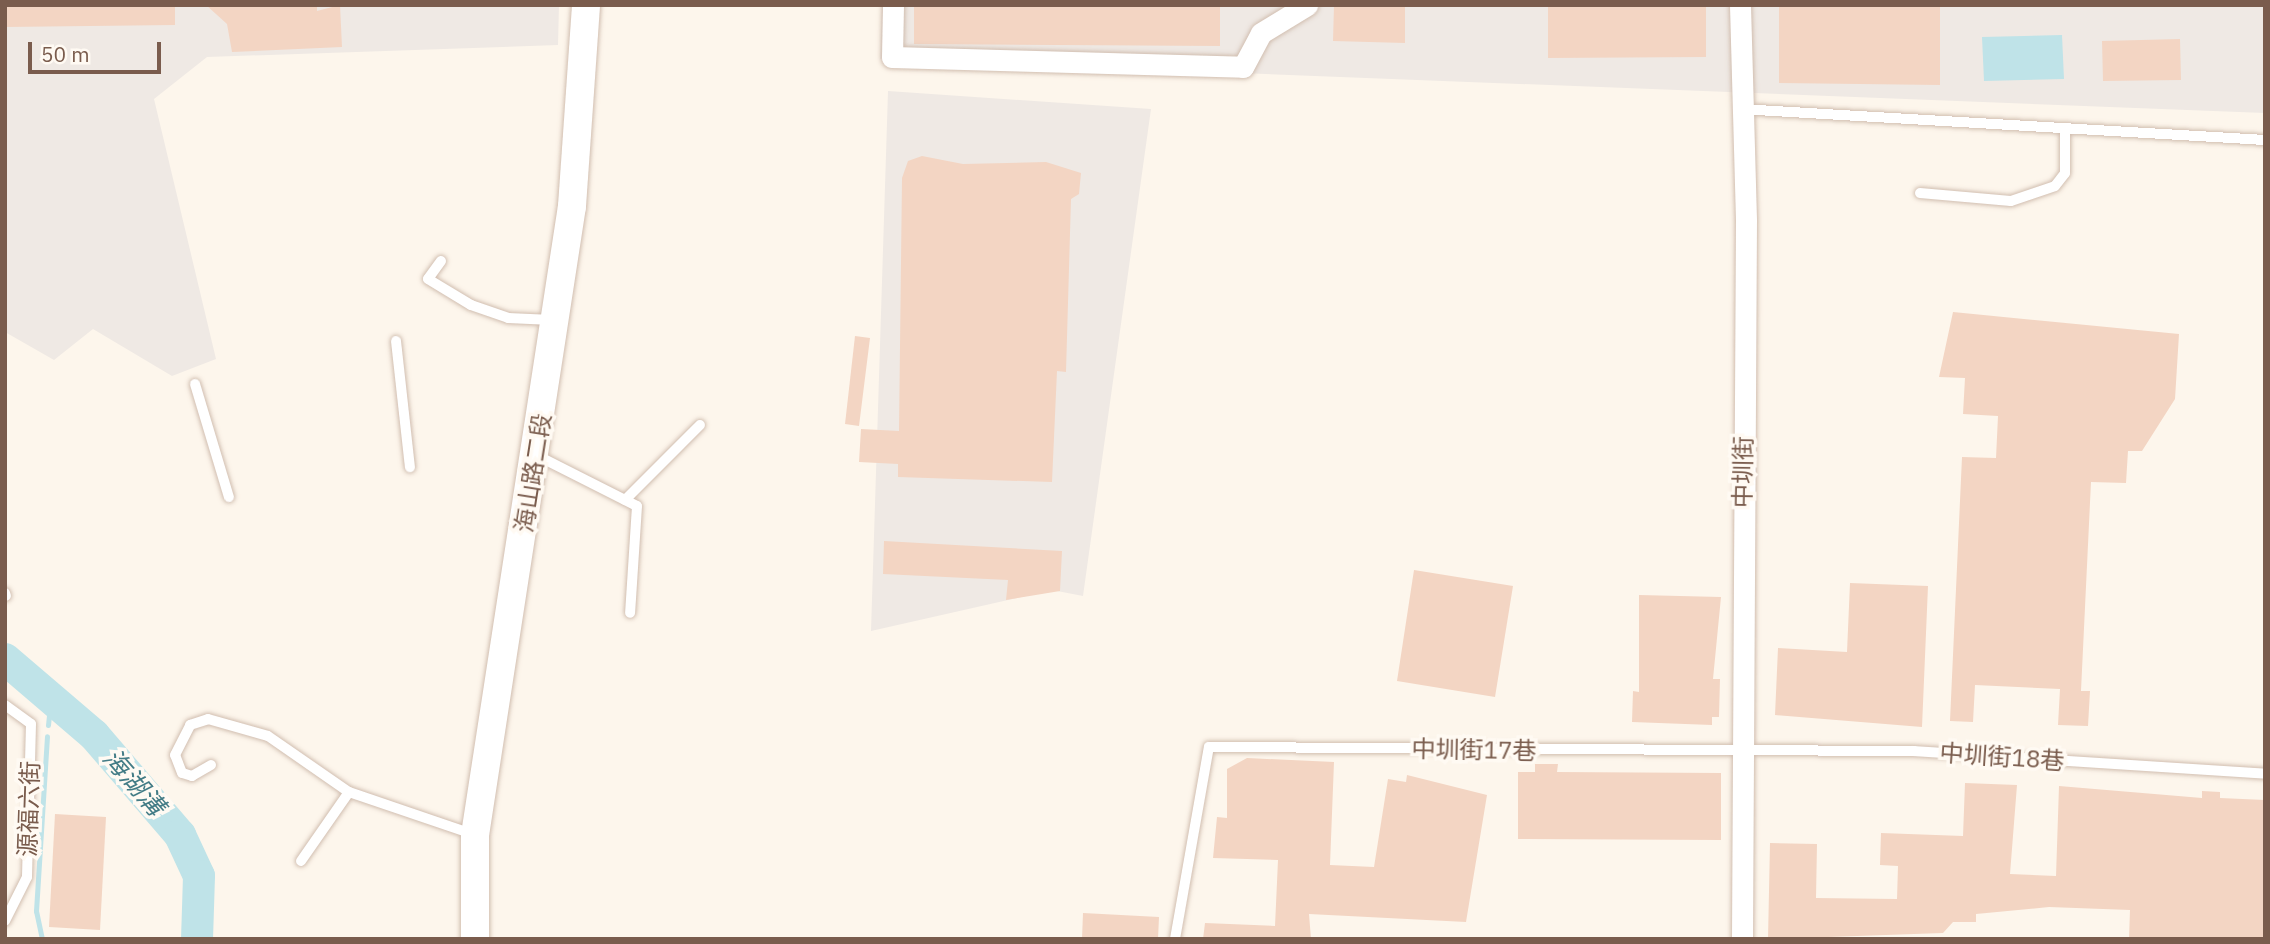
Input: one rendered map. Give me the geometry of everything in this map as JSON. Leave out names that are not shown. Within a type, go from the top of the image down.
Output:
[{"type":"main road","name":"海山路二段","points":[[475,939],[475,835],[555,320],[585,94],[586,5]]},
{"type":"street","points":[[893,5],[892,57],[1243,67],[1261,33],[1307,5]]},
{"type":"street","name":"中圳街","points":[[1740,5],[1740,109],[1746,220],[1739,753],[1742,939]]},
{"type":"lane","points":[[1740,109],[2066,131],[2265,140]]},
{"type":"lane","points":[[1920,193],[2011,201],[2055,186],[2065,173],[2066,131]]},
{"type":"lane","points":[[441,261],[428,279],[471,305],[508,318],[555,320]]},
{"type":"lane","points":[[396,341],[410,467]]},
{"type":"lane","points":[[195,384],[229,497]]},
{"type":"lane","points":[[625,500],[700,425]]},
{"type":"lane","points":[[536,455],[638,506],[630,612]]},
{"type":"lane","name":"源福六街","points":[[5,705],[31,724],[27,877],[5,921]]},
{"type":"lane","points":[[211,765],[192,776],[182,773],[175,755],[190,725],[208,719],[268,736],[349,792],[475,835]]},
{"type":"lane","name":"中圳街17巷","points":[[1175,939],[1209,747],[1739,753]]},
{"type":"lane","name":"中圳街18巷","points":[[1739,753],[1914,751],[2265,774]]},
{"type":"lane","points":[[301,861],[349,792]]},
{"type":"shaded area","points":[[5,5],[559,5],[558,45],[207,57],[154,99],[216,359],[172,376],[93,329],[54,360],[5,332]]},
{"type":"shaded area","points":[[882,5],[2265,5],[2265,113],[880,59]]},
{"type":"shaded area","points":[[888,91],[1151,109],[1083,596],[1052,590],[871,631]]},
{"type":"water","points":[[2062,35],[2064,79],[1984,81],[1982,37]]},
{"type":"building","points":[[5,5],[175,5],[175,25],[5,27]]},
{"type":"building","points":[[206,5],[317,5],[317,11],[340,5],[342,47],[232,52],[227,24]]},
{"type":"building","points":[[914,5],[1220,5],[1220,46],[914,44]]},
{"type":"building","points":[[1334,5],[1405,5],[1405,43],[1333,41]]},
{"type":"building","points":[[1548,5],[1706,5],[1706,57],[1548,58]]},
{"type":"building","points":[[1779,5],[1940,5],[1940,85],[1779,83]]},
{"type":"building","points":[[2180,39],[2181,80],[2103,81],[2102,41]]},
{"type":"building","points":[[922,156],[963,164],[1046,162],[1081,173],[1079,194],[1071,199],[1066,372],[1057,371],[1052,482],[898,477],[898,464],[859,462],[861,429],[899,431],[902,178],[908,161]]},
{"type":"building","points":[[1953,312],[2179,334],[2175,399],[2142,451],[2128,451],[2126,483],[2091,482],[2081,691],[2090,691],[2088,726],[2058,725],[2060,689],[1975,685],[1973,722],[1950,721],[1962,457],[1996,458],[1998,416],[1963,414],[1965,378],[1939,377]]},
{"type":"building","points":[[855,336],[870,338],[859,426],[845,424]]},
{"type":"building","points":[[884,541],[1062,551],[1060,591],[1006,600],[1008,580],[883,574]]},
{"type":"building","points":[[1414,570],[1513,586],[1495,697],[1397,681]]},
{"type":"building","points":[[1850,583],[1928,586],[1922,727],[1775,715],[1778,648],[1847,652]]},
{"type":"building","points":[[1639,595],[1721,597],[1713,679],[1720,679],[1719,717],[1712,717],[1712,725],[1632,722],[1633,691],[1639,692]]},
{"type":"building","points":[[1247,758],[1334,762],[1330,865],[1374,867],[1388,779],[1406,782],[1407,775],[1487,795],[1466,922],[1309,914],[1311,939],[1203,939],[1205,923],[1275,926],[1278,860],[1213,858],[1217,817],[1227,818],[1227,769]]},
{"type":"building","points":[[1535,764],[1558,764],[1557,772],[1721,773],[1721,840],[1518,839],[1518,772],[1535,772]]},
{"type":"building","points":[[1965,783],[2017,785],[2010,874],[2056,876],[2059,786],[2202,798],[2202,791],[2220,792],[2220,798],[2265,800],[2265,939],[2129,939],[2130,910],[2049,907],[1976,914],[1976,922],[1953,922],[1943,933],[1768,939],[1770,843],[1817,844],[1816,898],[1897,899],[1898,866],[1880,865],[1881,833],[1963,836]]},
{"type":"building","points":[[55,814],[106,817],[100,930],[49,927]]},
{"type":"building","points":[[1083,913],[1159,917],[1158,939],[1082,939]]},
{"type":"waterway","name":"海湖溝","points":[[5,659],[94,735],[180,835],[199,876],[197,939]]},
{"type":"waterway","points":[[48,725],[51,694]]},
{"type":"waterway","points":[[42,939],[36,911],[47,736]]}]
